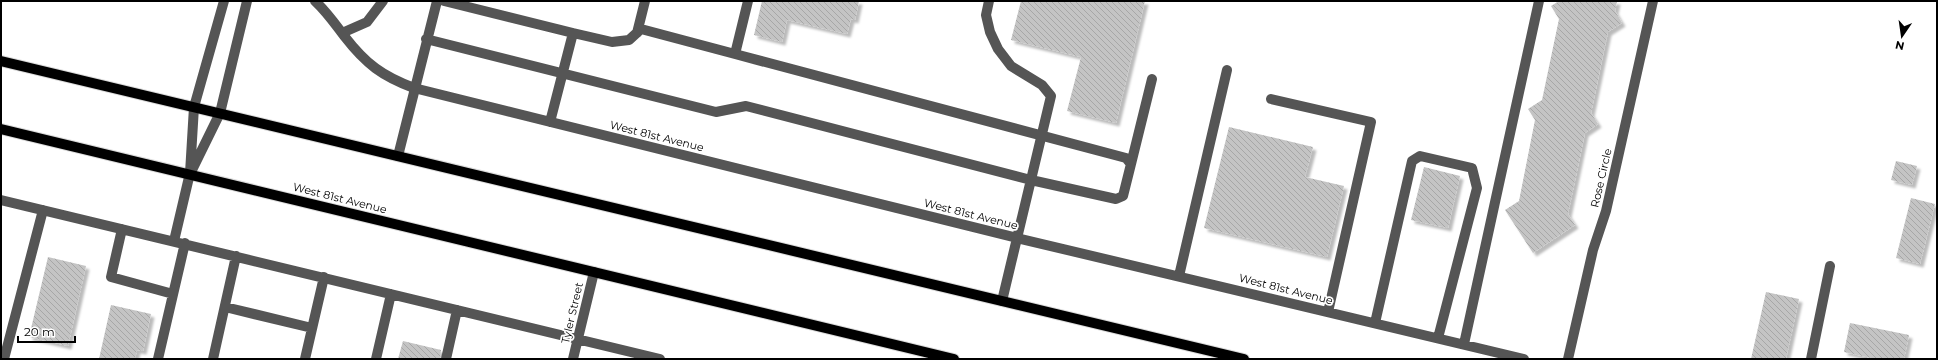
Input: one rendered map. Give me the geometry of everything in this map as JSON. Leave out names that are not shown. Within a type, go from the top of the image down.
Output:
[{"type":"main road","points":[[1,61],[1244,359]]},
{"type":"main road","name":"West 81st Avenue","points":[[1,129],[190,173],[954,359]]},
{"type":"street","points":[[174,241],[190,173],[194,107],[224,1]]},
{"type":"street","points":[[190,173],[220,113],[247,1]]},
{"type":"street","name":"West 81st Avenue","points":[[315,1],[370,64],[391,79],[414,88],[1017,238],[1524,359]]},
{"type":"street","points":[[342,33],[367,22],[383,1]]},
{"type":"street","points":[[398,156],[437,1]]},
{"type":"street","points":[[444,1],[612,42],[629,40],[641,29],[1126,158],[1131,164]]},
{"type":"street","points":[[637,33],[645,1]]},
{"type":"street","points":[[735,54],[748,1]]},
{"type":"street","points":[[989,1],[986,15],[998,49],[1011,66],[1042,85],[1051,96],[1002,301]]},
{"type":"street","points":[[1464,344],[1539,1]]},
{"type":"street","name":"Rose Circle","points":[[1568,359],[1593,250],[1606,211],[1653,1]]},
{"type":"street","points":[[550,122],[573,33]]},
{"type":"street","points":[[426,40],[716,112],[746,106],[1031,180],[1116,199],[1123,196],[1152,79]]},
{"type":"street","points":[[1179,276],[1227,70]]},
{"type":"street","points":[[1271,99],[1371,122],[1328,312]]},
{"type":"street","points":[[1375,323],[1412,161],[1420,156],[1472,168],[1477,188],[1438,338]]},
{"type":"street","points":[[1,200],[185,243],[660,359]]},
{"type":"street","points":[[4,359],[43,210]]},
{"type":"street","points":[[122,228],[111,277],[173,294]]},
{"type":"street","points":[[158,359],[185,243]]},
{"type":"street","points":[[213,359],[236,256]]},
{"type":"street","points":[[1811,359],[1830,266]]},
{"type":"street","name":"Tyler Street","points":[[574,359],[594,272]]},
{"type":"street","points":[[305,359],[324,277]]},
{"type":"street","points":[[376,359],[391,294]]},
{"type":"street","points":[[225,307],[312,328]]},
{"type":"street","points":[[446,359],[457,310]]},
{"type":"building","points":[[762,1],[859,1],[855,20],[851,19],[847,34],[787,20],[782,42],[754,35]]},
{"type":"building","points":[[1021,1],[1145,1],[1116,123],[1067,111],[1081,57],[1011,40]]},
{"type":"building","points":[[1559,1],[1617,1],[1615,11],[1622,23],[1608,32],[1591,113],[1598,124],[1585,133],[1568,214],[1575,225],[1533,253],[1505,210],[1519,201],[1535,120],[1528,109],[1542,100],[1559,19],[1551,6]]},
{"type":"building","points":[[1229,127],[1313,147],[1305,177],[1344,186],[1327,257],[1204,228]]},
{"type":"building","points":[[1896,161],[1917,166],[1912,185],[1891,180]]},
{"type":"building","points":[[1424,167],[1460,176],[1448,228],[1411,220]]},
{"type":"building","points":[[1911,198],[1935,204],[1920,264],[1896,258]]},
{"type":"building","points":[[48,257],[86,266],[68,346],[29,337]]},
{"type":"building","points":[[1766,292],[1799,299],[1786,359],[1751,359]]},
{"type":"building","points":[[111,305],[151,314],[143,351],[137,350],[135,359],[99,359]]},
{"type":"building","points":[[1850,323],[1909,335],[1904,359],[1876,359],[1844,352]]},
{"type":"building","points":[[403,341],[441,350],[440,359],[398,359]]}]
